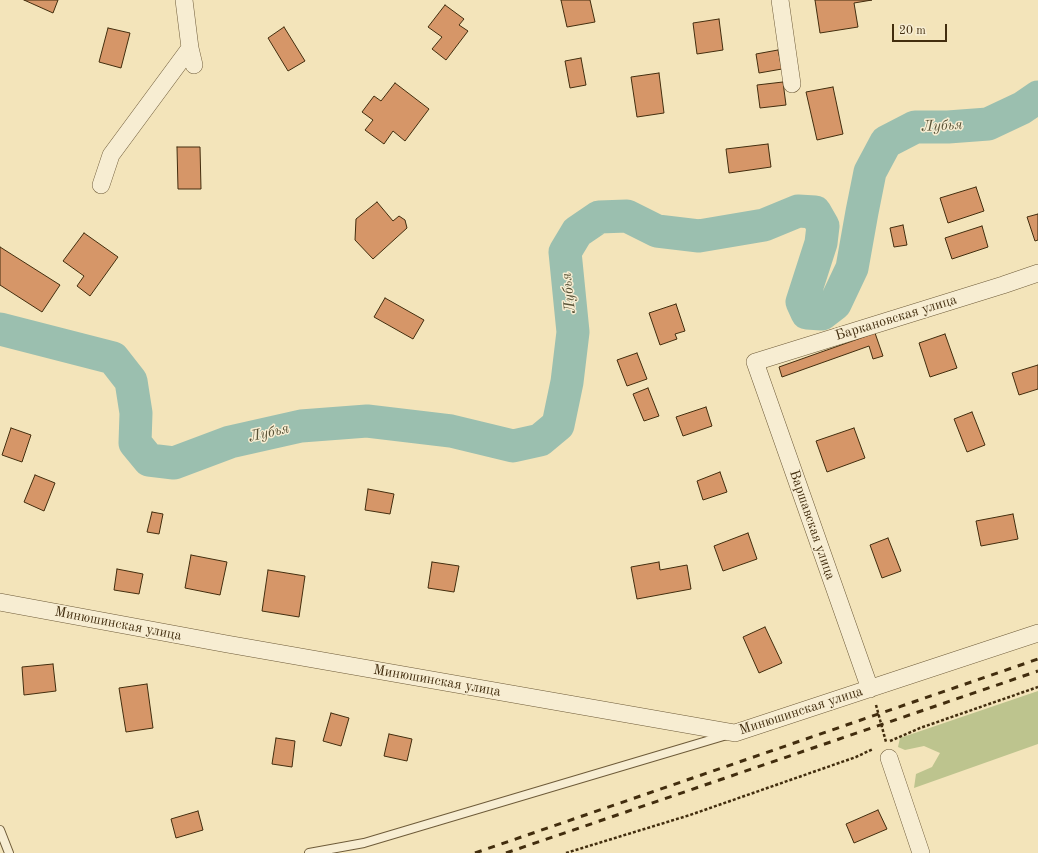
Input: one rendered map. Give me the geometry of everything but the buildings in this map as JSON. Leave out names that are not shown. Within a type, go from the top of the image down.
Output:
[{"type":"street","points":[[184,0],[190,48],[194,65]]},
{"type":"street","points":[[780,0],[792,84]]},
{"type":"street","points":[[101,185],[111,155],[190,48]]},
{"type":"street","name":"Баркановская улица","points":[[755,362],[1038,273]]},
{"type":"street","name":"Варшавская улица","points":[[755,362],[870,689]]},
{"type":"street","name":"Минюшинская улица","points":[[0,602],[235,646],[735,733],[1038,633]]},
{"type":"street","points":[[883,749],[922,853]]},
{"type":"lane","points":[[309,853],[364,842],[735,733]]},
{"type":"lane","points":[[0,830],[9,853]]},
{"type":"path","points":[[566,853],[690,815],[883,749],[890,740],[920,728],[1038,687]]},
{"type":"path","points":[[870,689],[879,713],[883,749]]},
{"type":"green space","points":[[1038,691],[1038,744],[914,788],[916,774],[932,767],[940,753],[924,746],[905,750],[898,747],[900,738]]},
{"type":"waterway","name":"Лубья","points":[[0,329],[113,358],[131,381],[136,413],[135,443],[149,460],[174,463],[230,442],[301,426],[367,421],[451,431],[513,446],[540,440],[558,425],[567,382],[573,332],[565,252],[577,232],[599,217],[627,216],[657,231],[699,236],[764,225],[798,211],[815,212],[823,226],[821,243],[802,302],[807,313],[822,314],[835,304],[852,268],[870,172],[886,142],[915,127],[948,127],[988,124],[1022,108],[1038,97]]},
{"type":"railway","points":[[475,853],[1038,659]]},
{"type":"railway","points":[[506,853],[1038,671]]}]
